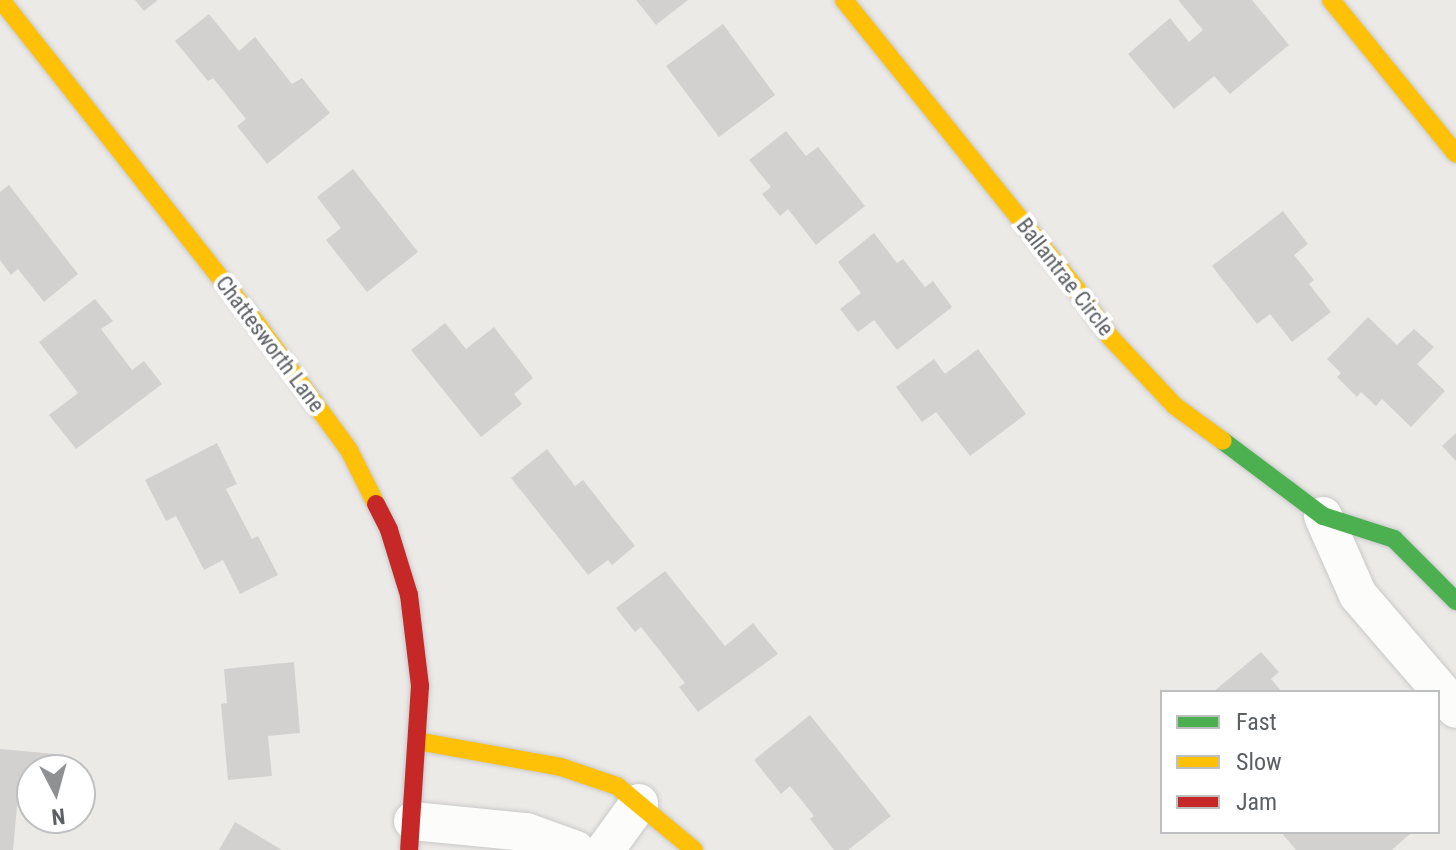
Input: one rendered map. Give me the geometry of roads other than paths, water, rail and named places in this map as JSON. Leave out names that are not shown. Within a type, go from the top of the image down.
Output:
[{"type":"street","name":"Chattesworth Lane","points":[[1,0],[259,327],[349,450],[389,530],[409,595],[420,686],[411,836],[526,832],[576,850]]},
{"type":"street","name":"Ballantrae Circle","points":[[844,0],[1068,278],[1110,337],[1175,406],[1323,516],[1378,531],[1394,539],[1456,601]]},
{"type":"street","points":[[1331,0],[1456,154]]},
{"type":"street","name":"Ballantrae Circle","points":[[1323,516],[1358,595],[1440,690]]},
{"type":"street","name":"Ballantrae Circle","points":[[1440,690],[1456,709]]},
{"type":"street","points":[[417,741],[493,752],[561,767],[617,786],[694,850]]},
{"type":"street","points":[[605,850],[639,803]]}]
